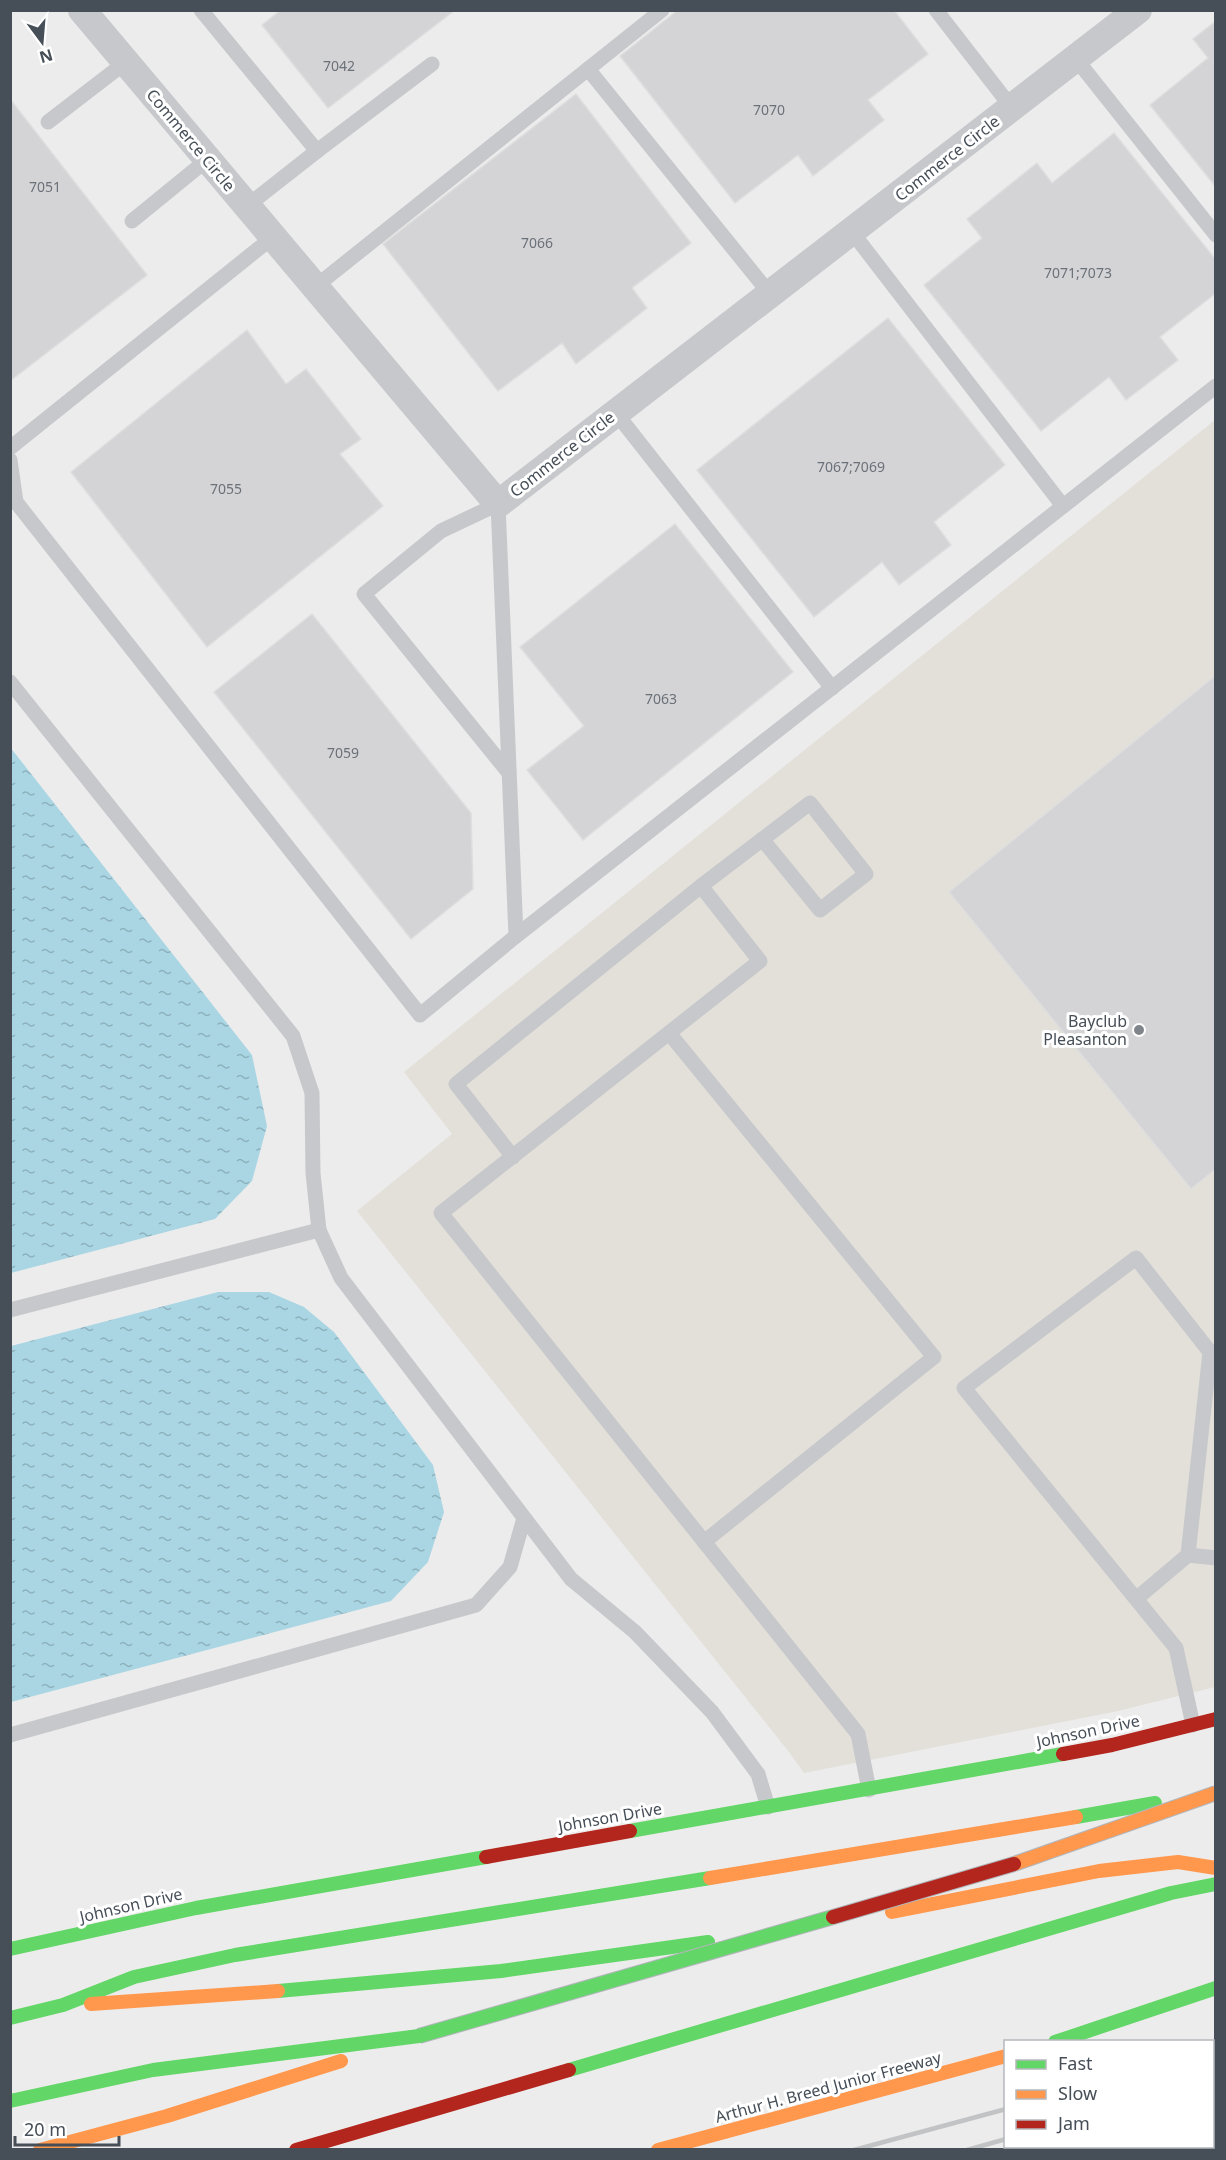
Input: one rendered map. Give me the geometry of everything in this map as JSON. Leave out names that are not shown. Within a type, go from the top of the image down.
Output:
[{"type":"main road","name":"Johnson Drive","points":[[10,1949],[196,1908],[1112,1745],[1215,1719]]},
{"type":"main road","points":[[10,2018],[63,2005],[134,1977],[235,1955],[1105,1813],[1215,1791]]},
{"type":"main road","points":[[40,2150],[167,2116],[419,2036],[999,1869],[1215,1791]]},
{"type":"main road","points":[[63,2005],[183,1999],[361,1985],[559,1964],[762,1934],[913,1908],[1099,1871],[1178,1862],[1215,1868]]},
{"type":"main road","points":[[296,2150],[1171,1893],[1215,1884]]},
{"type":"main road","points":[[1061,2040],[1215,1988]]},
{"type":"main road","points":[[10,2101],[153,2070],[419,2036]]},
{"type":"main road","name":"Arthur H. Breed Junior Freeway","points":[[658,2150],[1004,2056]]},
{"type":"street","name":"Commerce Circle","points":[[82,10],[498,504],[1138,10]]},
{"type":"lane","points":[[201,10],[317,151]]},
{"type":"lane","points":[[315,287],[662,10]]},
{"type":"lane","points":[[936,10],[1012,108]]},
{"type":"lane","points":[[1076,59],[1215,236]]},
{"type":"lane","points":[[48,122],[126,62]]},
{"type":"lane","points":[[247,206],[432,64]]},
{"type":"lane","points":[[588,69],[770,294]]},
{"type":"lane","points":[[132,221],[208,159]]},
{"type":"lane","points":[[852,232],[1063,506]]},
{"type":"lane","points":[[10,448],[273,237]]},
{"type":"lane","points":[[10,460],[16,502],[420,1015],[516,936],[1215,386]]},
{"type":"lane","points":[[616,413],[832,688]]},
{"type":"lane","points":[[509,773],[364,594],[441,531],[498,504],[516,936]]},
{"type":"lane","points":[[10,681],[293,1036],[312,1093],[313,1173],[319,1230],[341,1278],[572,1579],[635,1632],[712,1712],[758,1774],[768,1807]]},
{"type":"lane","points":[[513,1156],[456,1084],[701,886],[762,839],[810,803],[866,874],[820,910],[762,839]]},
{"type":"lane","points":[[701,886],[760,961],[441,1213],[858,1734],[869,1790]]},
{"type":"lane","points":[[669,1033],[934,1357],[704,1542]]},
{"type":"lane","points":[[10,1310],[319,1230]]},
{"type":"lane","points":[[1136,1599],[1188,1555],[1210,1352],[1136,1258],[964,1388],[1136,1599],[1176,1648],[1193,1725]]},
{"type":"lane","points":[[10,1735],[476,1605],[510,1567],[524,1518]]},
{"type":"lane","points":[[1188,1555],[1215,1558]]},
{"type":"shaded area","points":[[1215,420],[1215,1687],[1118,1711],[804,1773],[357,1211],[452,1134],[404,1072]]},
{"type":"water","points":[[10,747],[252,1055],[267,1126],[252,1181],[215,1219],[11,1273]]},
{"type":"water","points":[[218,1292],[269,1292],[304,1307],[334,1332],[433,1465],[444,1512],[428,1562],[391,1601],[11,1702],[11,1346]]},
{"type":"building","points":[[281,10],[455,10],[328,108],[262,25]]},
{"type":"building","points":[[678,10],[894,10],[928,54],[868,100],[884,120],[813,176],[798,155],[735,203],[620,56]]},
{"type":"building","points":[[1216,21],[1216,187],[1150,105],[1208,58],[1193,39]]},
{"type":"building","points":[[576,94],[691,243],[632,288],[647,308],[576,364],[562,343],[498,391],[383,244]]},
{"type":"building","points":[[10,99],[147,275],[10,381]]},
{"type":"building","points":[[1114,133],[1216,260],[1216,293],[1160,337],[1178,360],[1126,400],[1109,377],[1041,431],[924,285],[982,238],[967,219],[1037,163],[1052,183]]},
{"type":"building","points":[[888,318],[1005,465],[934,522],[951,545],[899,585],[882,562],[814,617],[697,470]]},
{"type":"building","points":[[247,330],[286,384],[306,369],[361,439],[340,454],[383,506],[207,647],[71,472]]},
{"type":"building","points":[[675,524],[793,672],[583,840],[527,770],[584,726],[520,647]]},
{"type":"building","points":[[312,614],[471,813],[473,889],[411,939],[214,692]]},
{"type":"building","name":"Bayclub Pleasanton","points":[[1216,675],[1216,1169],[1191,1189],[949,892]]},
{"type":"railway","points":[[854,2150],[1004,2110]]},
{"type":"railway","points":[[967,2150],[1004,2140]]},
{"type":"traffic: fast","points":[[630,1831],[1063,1754]]},
{"type":"traffic: fast","points":[[1076,1817],[1155,1803]]},
{"type":"traffic: fast","points":[[10,1949],[196,1908],[486,1857]]},
{"type":"traffic: fast","points":[[10,2018],[63,2005],[134,1977],[235,1955],[710,1878]]},
{"type":"traffic: fast","points":[[569,2070],[1171,1893],[1216,1884]]},
{"type":"traffic: fast","points":[[419,2036],[833,1917]]},
{"type":"traffic: fast","points":[[278,1991],[501,1971],[708,1942]]},
{"type":"traffic: fast","points":[[1061,2040],[1216,1988]]},
{"type":"traffic: fast","points":[[10,2101],[153,2070],[419,2036]]},
{"type":"traffic: slow","points":[[1014,1864],[1216,1793]]},
{"type":"traffic: slow","points":[[710,1878],[1076,1817]]},
{"type":"traffic: slow","points":[[892,1912],[1099,1871],[1178,1862],[1216,1868]]},
{"type":"traffic: slow","points":[[91,2004],[278,1991]]},
{"type":"traffic: slow","points":[[658,2150],[1004,2057]]},
{"type":"traffic: slow","points":[[40,2150],[167,2116],[341,2061]]},
{"type":"traffic: slow","points":[[1104,2150],[1110,2148]]},
{"type":"traffic: jam","points":[[1063,1754],[1112,1745],[1216,1719]]},
{"type":"traffic: jam","points":[[486,1857],[630,1831]]},
{"type":"traffic: jam","points":[[833,1917],[1014,1864]]},
{"type":"traffic: jam","points":[[296,2150],[569,2070]]},
{"type":"place","name":"Bayclub Pleasanton","points":[[1139,1030]]}]
